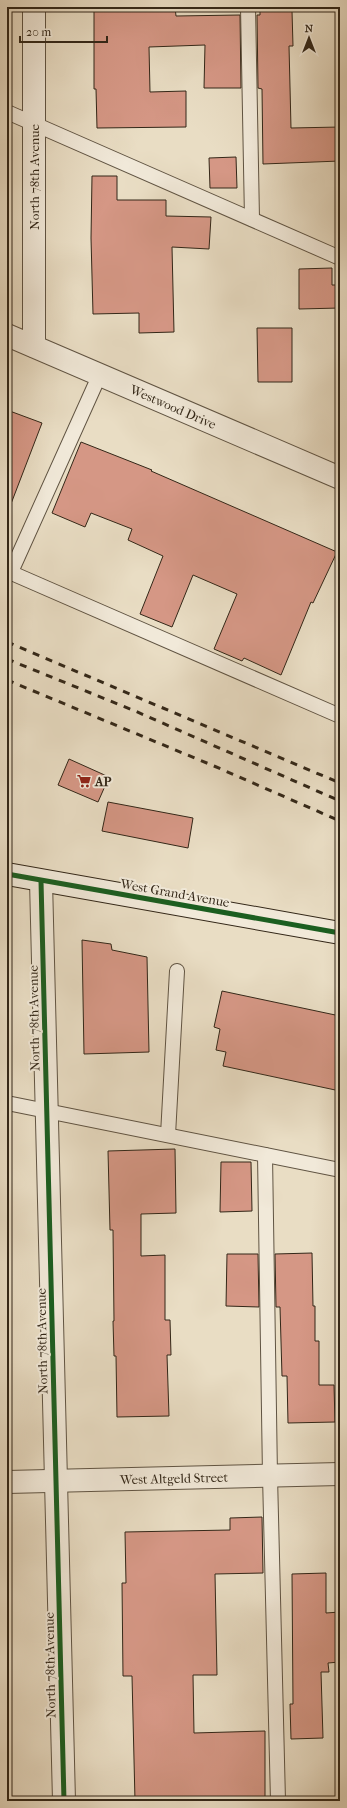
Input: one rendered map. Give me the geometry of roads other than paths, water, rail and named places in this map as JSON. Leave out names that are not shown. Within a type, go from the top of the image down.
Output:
[{"type":"street","name":"North 78th Avenue","points":[[34,7],[34,346]]},
{"type":"street","name":"Westwood Drive","points":[[7,335],[340,478]]},
{"type":"street","name":"West Grand Avenue","points":[[7,874],[340,933]]},
{"type":"street","name":"North 78th Avenue","points":[[41,881],[64,1801]]},
{"type":"street","name":"West Altgeld Street","points":[[7,1482],[340,1474]]},
{"type":"lane","points":[[248,7],[252,219]]},
{"type":"lane","points":[[7,112],[340,258]]},
{"type":"lane","points":[[100,374],[9,571],[340,716]]},
{"type":"lane","points":[[168,1135],[178,971]]},
{"type":"lane","points":[[7,1103],[340,1170]]},
{"type":"lane","points":[[265,1155],[270,1476],[278,1801]]},
{"type":"railway","points":[[7,642],[340,783]]},
{"type":"railway","points":[[7,659],[135,711],[340,801]]},
{"type":"railway","points":[[7,680],[214,766],[340,821]]},
{"type":"place","name":"AP","points":[[84,781]]}]
